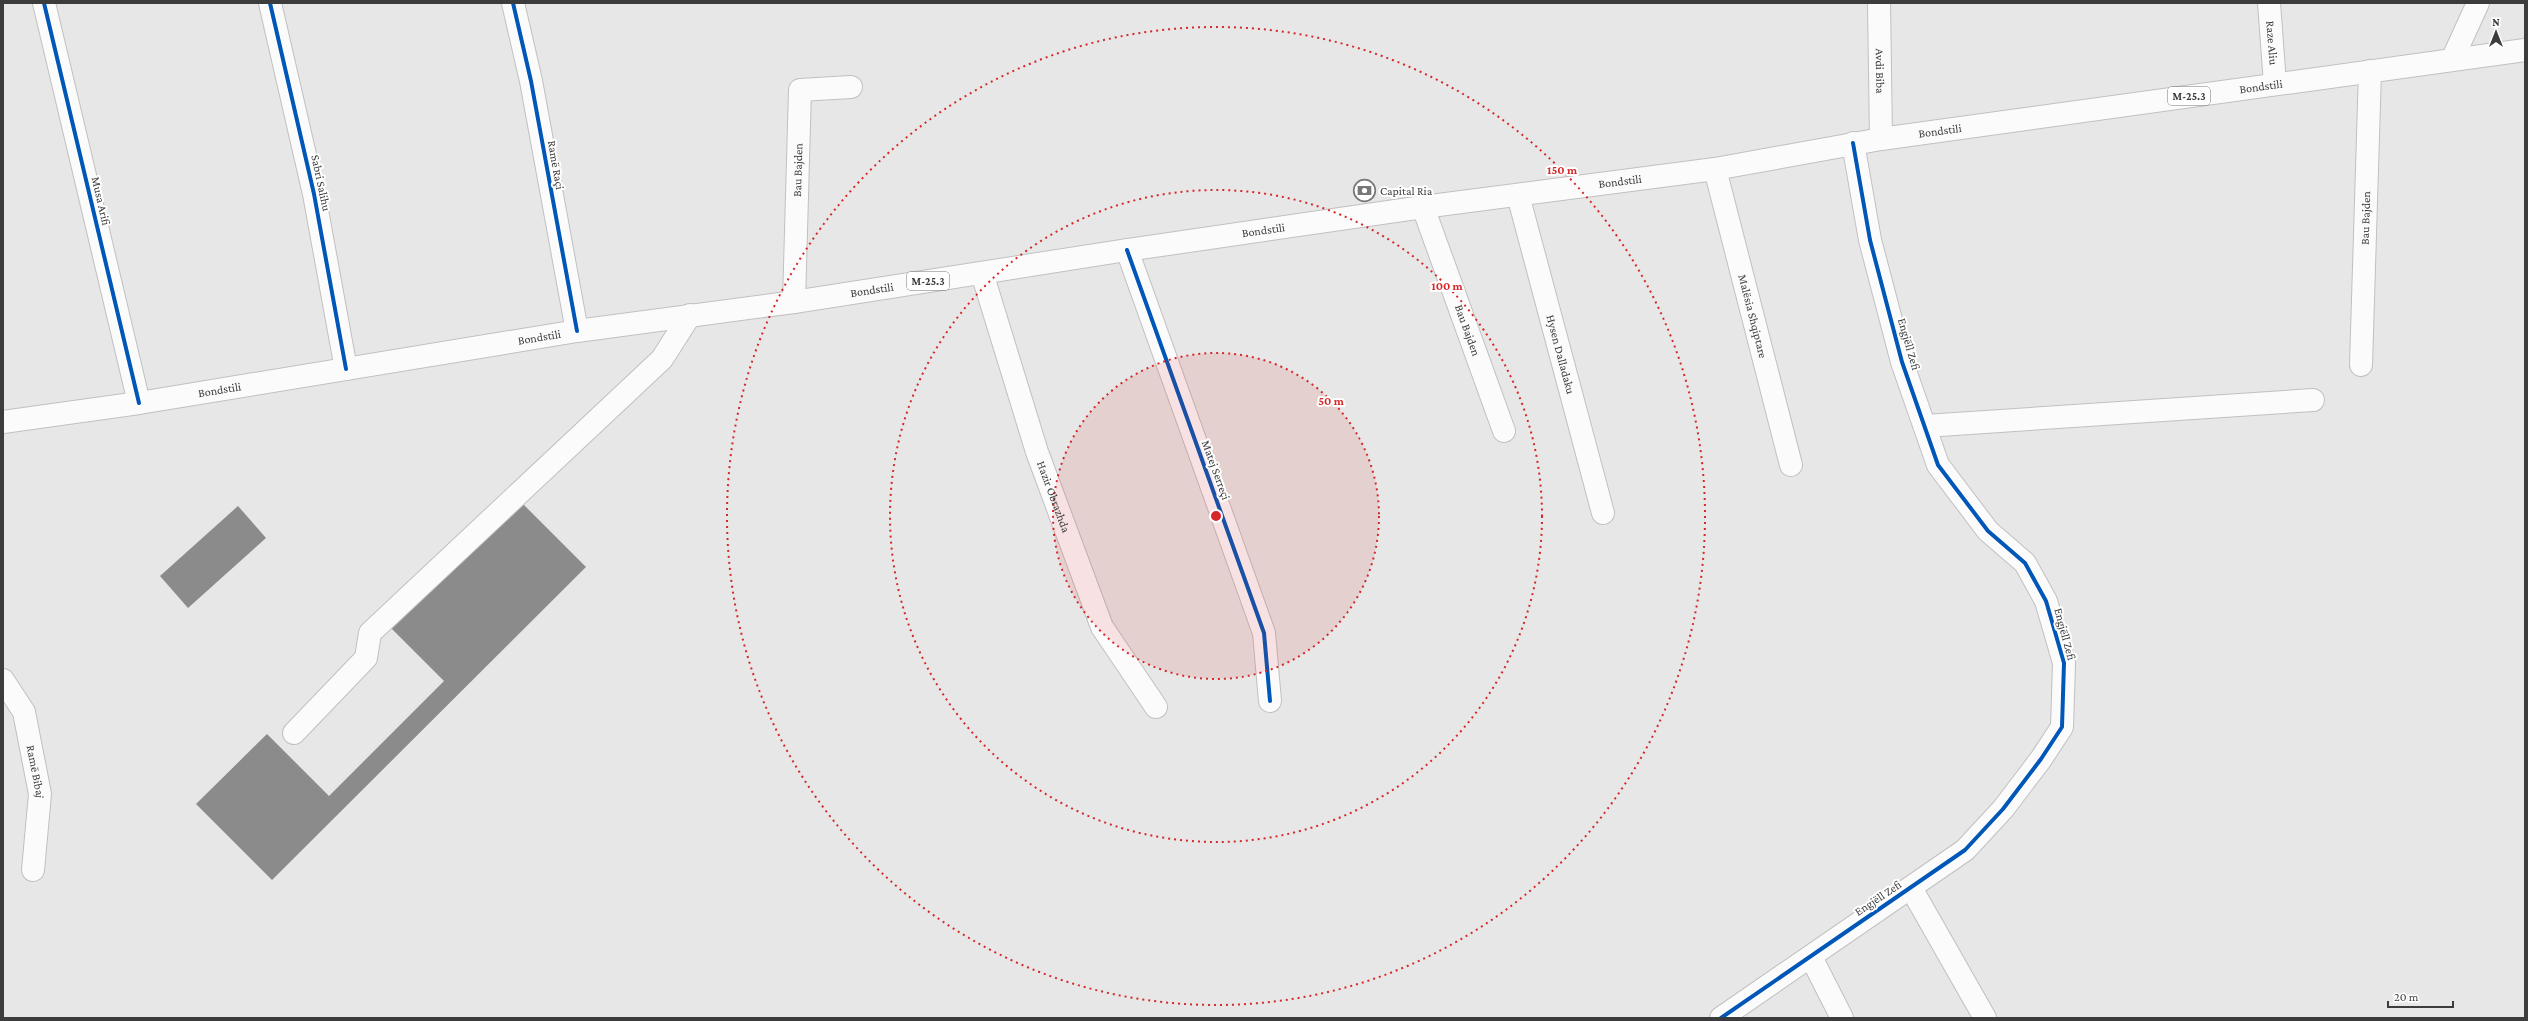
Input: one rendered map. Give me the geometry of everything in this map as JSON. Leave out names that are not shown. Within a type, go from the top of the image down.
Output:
[{"type":"street","name":"Musa Arifi","points":[[44,3],[139,403]]},
{"type":"street","name":"Sabri Salihu","points":[[270,3],[314,194],[346,369]]},
{"type":"street","name":"Ramë Raçi","points":[[513,3],[531,81],[577,331]]},
{"type":"street","name":"Avdi Biba","points":[[1879,3],[1881,139]]},
{"type":"street","name":"Raze Aliu","points":[[2270,3],[2274,84]]},
{"type":"street","points":[[2452,60],[2478,3]]},
{"type":"street","name":"Bondstili","points":[[3,422],[139,403],[577,331],[794,302],[1127,250],[1423,207],[1715,169],[1852,143],[2525,50]]},
{"type":"street","name":"Bau Bajden","points":[[2361,365],[2370,71]]},
{"type":"street","name":"Bau Bajden","points":[[794,302],[800,90],[850,87]]},
{"type":"street","name":"Engjëll Zefi","points":[[1721,1018],[1965,850],[2003,809],[2041,759],[2062,727],[2064,663],[2046,601],[2025,563],[1988,531],[1938,465],[1902,362],[1870,240],[1852,143]]},
{"type":"street","name":"Malësia Shqiptare","points":[[1715,169],[1791,465]]},
{"type":"street","name":"Hysen Dalladaku","points":[[1518,195],[1603,513]]},
{"type":"street","name":"Bau Bajden","points":[[1423,207],[1504,431]]},
{"type":"street","name":"Matej Serreçi","points":[[1127,250],[1264,633],[1270,701]]},
{"type":"street","name":"Hazir Obrazhda","points":[[982,273],[1037,452],[1102,627],[1156,707]]},
{"type":"street","points":[[294,733],[366,658],[370,633],[662,358],[690,315]]},
{"type":"street","points":[[1925,426],[2313,400]]},
{"type":"street","name":"Ramë Bibaj","points":[[3,680],[24,712],[40,794],[33,870]]},
{"type":"street","points":[[1911,888],[1985,1018]]},
{"type":"street","points":[[1811,957],[1842,1018]]},
{"type":"building","points":[[519,500],[586,567],[272,880],[196,804],[267,734],[329,796],[444,681],[390,627]]},
{"type":"building","points":[[238,506],[266,538],[188,608],[160,576]]},
{"type":"cycle path","points":[[44,3],[139,403]]},
{"type":"cycle path","points":[[270,3],[314,194],[346,369]]},
{"type":"cycle path","points":[[513,3],[531,81],[577,331]]},
{"type":"cycle path","points":[[1721,1018],[1965,850],[2003,809],[2041,759],[2062,727],[2064,663],[2046,601],[2025,563],[1988,531],[1938,465],[1902,362],[1870,240],[1853,143]]},
{"type":"cycle path","points":[[1127,250],[1264,633],[1270,701]]},
{"type":"place","name":"Capital Ria","points":[[1364,191]]}]
